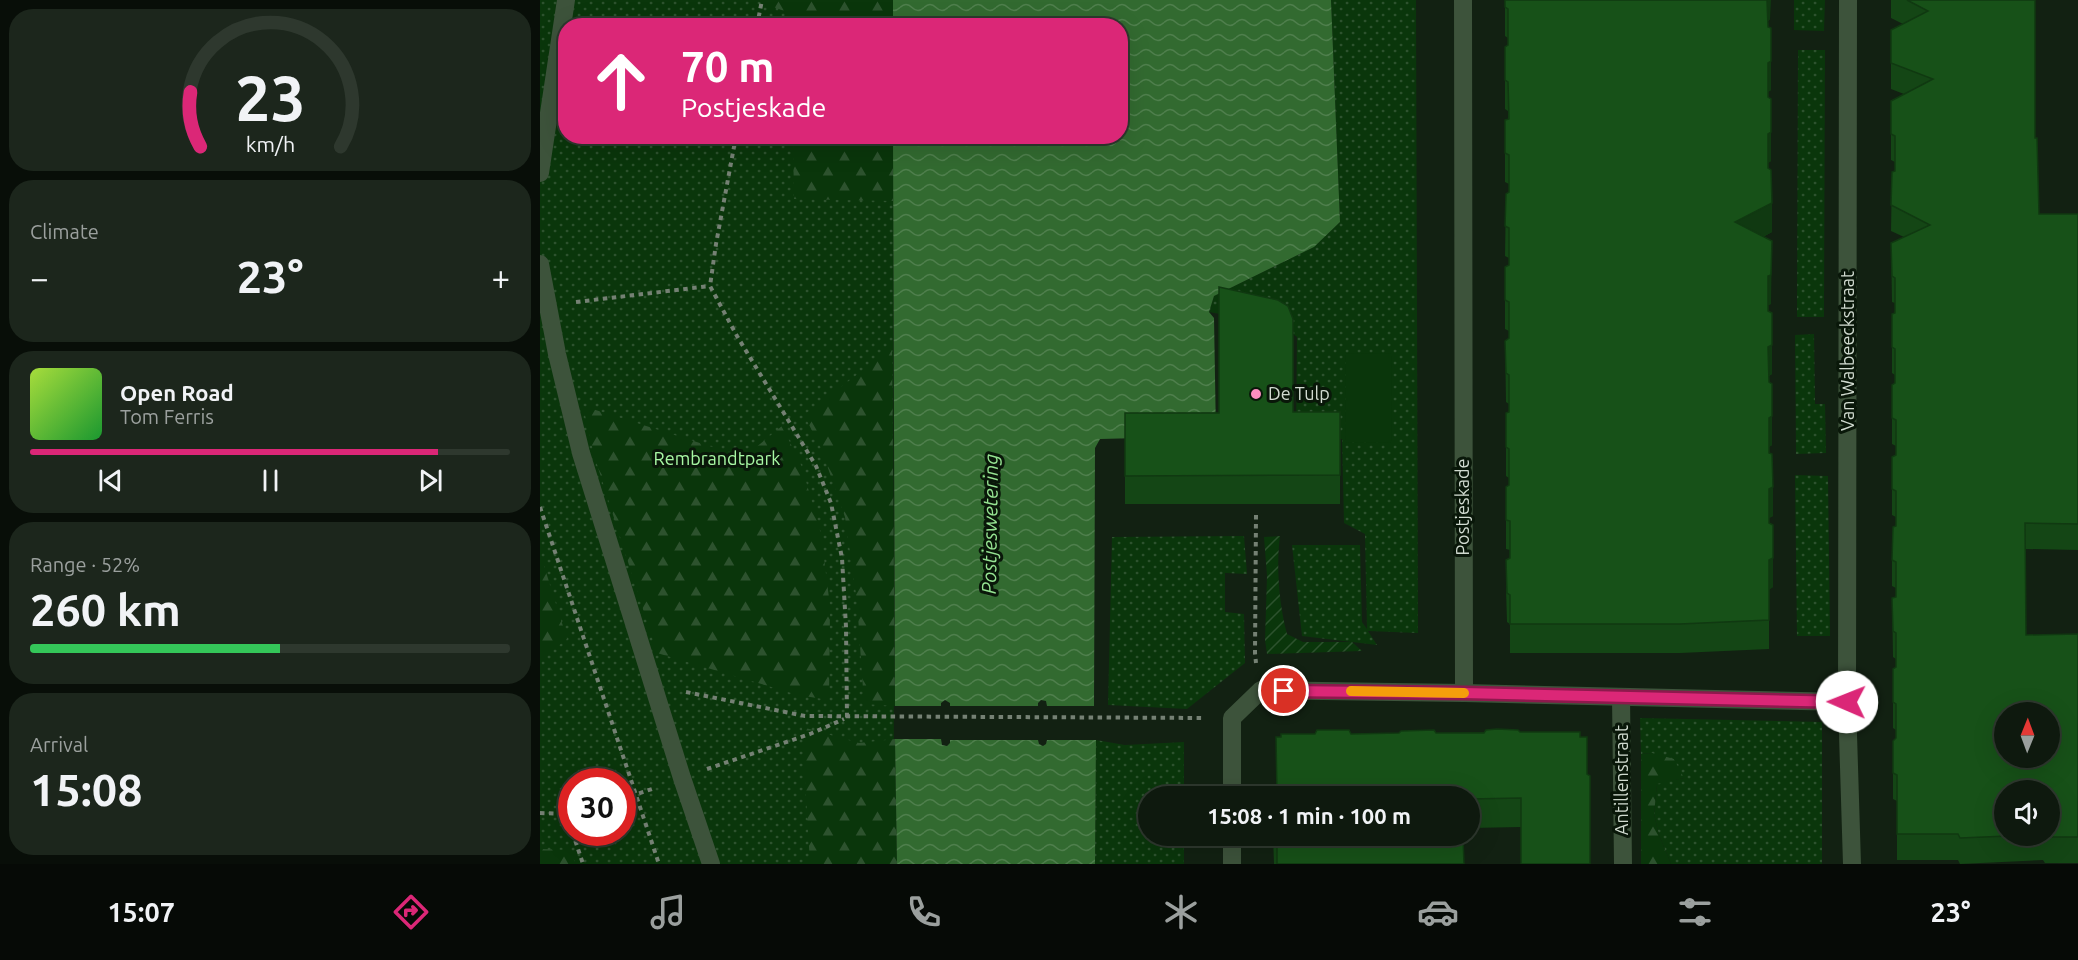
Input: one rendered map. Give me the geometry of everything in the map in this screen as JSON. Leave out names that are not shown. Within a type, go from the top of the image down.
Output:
[{"type":"street","points":[[563,18],[566,0]]},
{"type":"street","name":"Postjeskade","points":[[1463,0],[1464,693]]},
{"type":"street","name":"Van Walbeeckstraat","points":[[1847,702],[1848,0]]},
{"type":"street","points":[[540,173],[558,53]]},
{"type":"street","points":[[540,264],[581,453],[711,864]]},
{"type":"street","points":[[1232,786],[1232,718],[1261,690],[1847,702],[1852,864]]},
{"type":"street","name":"Antillenstraat","points":[[1621,697],[1623,864]]},
{"type":"street","points":[[1232,846],[1232,864]]},
{"type":"path","points":[[759,18],[762,0]]},
{"type":"path","points":[[735,144],[710,286],[816,466],[831,503],[842,558],[846,627],[847,718]]},
{"type":"path","points":[[548,305],[710,286]]},
{"type":"path","points":[[540,507],[627,768]]},
{"type":"path","points":[[1256,515],[1255,653],[1261,690]]},
{"type":"path","points":[[656,694],[686,692],[805,716],[847,718],[1232,718]]},
{"type":"path","points":[[659,864],[636,795],[810,734],[847,718]]},
{"type":"path","points":[[540,813],[558,814]]},
{"type":"path","points":[[577,846],[583,864]]},
{"type":"green space","name":"Rembrandtpark","points":[[540,0],[893,0],[893,18],[558,18],[558,144],[893,144],[894,864],[540,864]]},
{"type":"green space","points":[[755,0],[893,0],[893,18],[792,18],[792,14]]},
{"type":"green space","points":[[1331,0],[1416,0],[1418,633],[1368,631],[1377,645],[1302,636],[1292,545],[1360,545],[1362,622],[1367,629],[1365,534],[1344,523],[1342,439],[1296,438],[1297,337],[1282,325],[1209,312],[1214,296],[1314,247],[1340,222]]},
{"type":"green space","points":[[1794,0],[1825,0],[1824,31],[1794,30]]},
{"type":"green space","points":[[1798,50],[1825,50],[1824,317],[1797,317]]},
{"type":"green space","points":[[793,144],[893,144],[893,201],[794,199]]},
{"type":"green space","points":[[1814,334],[1815,404],[1825,404],[1826,453],[1796,454],[1795,335]]},
{"type":"green space","points":[[892,348],[895,706],[864,704],[857,601],[845,517],[821,448],[804,415]]},
{"type":"green space","points":[[1346,353],[1392,354],[1391,443],[1345,442]]},
{"type":"green space","points":[[583,406],[744,457],[782,426],[802,467],[821,534],[830,606],[829,700],[798,695],[657,653],[594,455]]},
{"type":"green space","points":[[1795,475],[1828,476],[1830,636],[1797,636]]},
{"type":"green space","points":[[1244,536],[1247,574],[1225,573],[1225,612],[1244,614],[1245,663],[1187,709],[1108,705],[1112,537]]},
{"type":"green space","points":[[1280,536],[1279,585],[1287,634],[1303,642],[1352,642],[1362,651],[1267,654],[1265,640],[1267,576],[1264,537]]},
{"type":"green space","points":[[540,553],[567,639],[540,660]]},
{"type":"green space","points":[[1640,718],[1822,722],[1822,864],[1671,864],[1659,835],[1654,814],[1657,783],[1684,778],[1652,753],[1641,754]]},
{"type":"green space","points":[[802,727],[859,743],[895,739],[897,864],[810,864]]},
{"type":"green space","points":[[1096,740],[1125,745],[1184,742],[1184,786],[1138,786],[1138,846],[1184,846],[1184,864],[1095,864]]},
{"type":"green space","points":[[1652,753],[1674,759],[1684,778],[1657,784],[1654,814],[1659,835],[1671,864],[1641,864],[1641,754]]},
{"type":"green space","points":[[540,849],[569,850],[576,864],[540,864]]},
{"type":"water","name":"Postjeswetering","points":[[893,0],[1331,0],[1340,222],[1314,247],[1214,296],[1209,312],[1214,318],[1216,436],[1100,439],[1095,448],[1094,706],[1047,706],[1046,701],[1041,700],[1038,703],[1038,740],[1043,746],[1047,740],[1096,740],[1095,864],[897,864],[895,739],[941,739],[942,745],[947,746],[950,743],[950,703],[945,700],[941,706],[895,706],[893,144],[1128,144],[1128,18],[893,18]]},
{"type":"pier","points":[[947,706],[1041,706],[1041,740],[947,740]]},
{"type":"building","points":[[1505,0],[1767,0],[1768,27],[1771,28],[1771,61],[1768,63],[1771,132],[1768,134],[1768,168],[1771,170],[1772,203],[1735,222],[1772,241],[1771,275],[1768,276],[1768,311],[1772,313],[1772,345],[1768,347],[1769,382],[1772,384],[1769,453],[1772,454],[1773,487],[1769,489],[1769,523],[1773,525],[1773,558],[1769,560],[1769,620],[1680,624],[1510,624],[1510,595],[1507,593],[1506,560],[1510,558],[1510,521],[1506,520],[1506,487],[1509,485],[1506,413],[1509,412],[1509,375],[1506,373],[1505,341],[1509,338],[1509,302],[1505,300],[1505,267],[1509,265],[1509,228],[1505,226],[1506,194],[1509,192],[1509,155],[1505,153],[1505,120],[1509,119],[1508,82],[1505,80],[1508,9],[1505,7]]},
{"type":"building","points":[[1907,0],[2035,0],[2035,138],[2037,138],[2039,214],[2078,214],[2078,524],[2025,523],[2026,635],[2078,634],[2078,837],[2060,837],[2060,780],[1994,780],[1994,837],[1960,838],[1958,834],[1897,834],[1897,775],[1893,773],[1893,741],[1896,738],[1893,669],[1896,667],[1896,633],[1893,631],[1892,598],[1896,597],[1896,562],[1892,560],[1893,527],[1896,526],[1896,491],[1892,489],[1892,457],[1896,455],[1896,420],[1892,418],[1892,385],[1895,383],[1892,314],[1895,313],[1895,278],[1892,276],[1891,243],[1930,225],[1891,205],[1892,172],[1895,171],[1895,136],[1891,134],[1891,101],[1933,79],[1891,63],[1891,30],[1928,11]]},
{"type":"building","name":"De Tulp","points":[[1219,287],[1278,300],[1288,306],[1293,319],[1293,412],[1340,412],[1340,475],[1125,476],[1125,413],[1219,413]]},
{"type":"building","points":[[1317,730],[1349,730],[1351,734],[1434,730],[1436,733],[1484,733],[1486,730],[1580,732],[1580,737],[1587,737],[1587,774],[1590,776],[1590,864],[1521,864],[1521,798],[1480,799],[1480,786],[1277,786],[1276,737],[1281,737],[1281,734],[1315,734]]},
{"type":"building","points":[[1277,846],[1463,846],[1464,864],[1277,864]]},
{"type":"slow traffic","points":[[1351,691],[1464,693]]},
{"type":"place","name":"De Tulp","points":[[1256,394]]},
{"type":"route","points":[[1284,691],[1847,702]]}]
